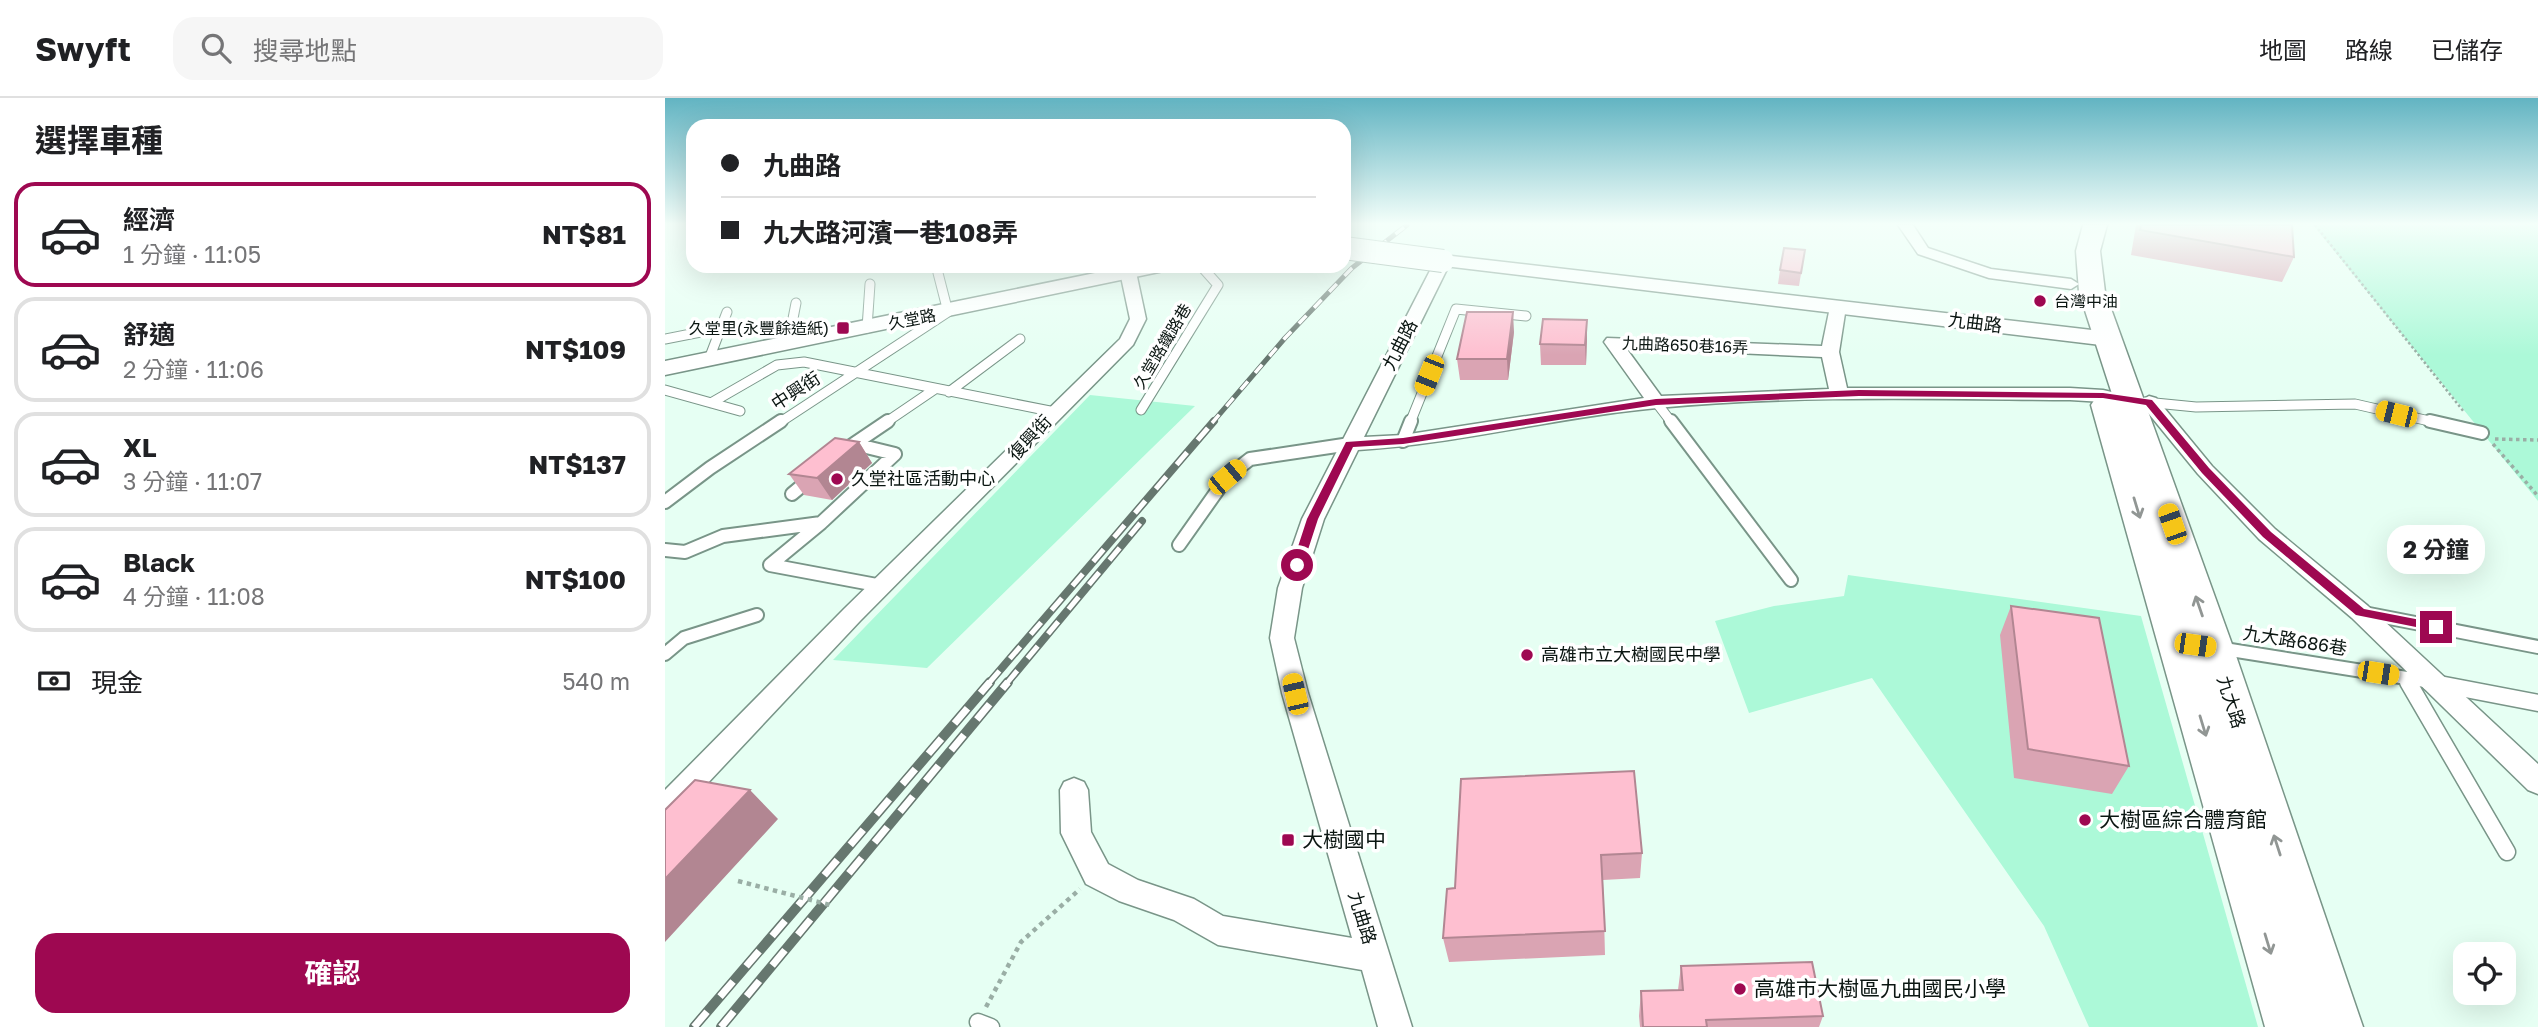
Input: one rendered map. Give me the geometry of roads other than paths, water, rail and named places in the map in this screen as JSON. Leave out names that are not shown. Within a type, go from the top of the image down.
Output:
[{"type":"main road","points":[[2069,268],[2070,284],[2096,338]]},
{"type":"main road","points":[[2088,268],[2096,338]]},
{"type":"main road","name":"九大路","points":[[2096,338],[2128,400],[2195,645],[2293,1027]]},
{"type":"main road","name":"九大路","points":[[2195,645],[2336,1027]]},
{"type":"street","name":"九曲路","points":[[1395,1027],[1295,694],[1282,638],[1290,588],[1313,519],[1439,268]]},
{"type":"street","name":"九曲路","points":[[1508,268],[2096,338]]},
{"type":"street","points":[[1975,268],[1989,273],[2070,284]]},
{"type":"street","name":"久堂路","points":[[665,368],[948,312],[1112,273]]},
{"type":"street","name":"復興街","points":[[665,810],[882,586],[1127,341],[1138,319],[1121,273]]},
{"type":"street","points":[[1838,307],[1831,352],[1839,394]]},
{"type":"street","name":"九曲路650巷16弄","points":[[1656,402],[1613,342],[1831,352]]},
{"type":"street","points":[[1350,444],[1403,441],[1656,402],[1839,394],[2128,400],[2206,470],[2267,534],[2360,612],[2538,782]]},
{"type":"street","points":[[1074,790],[1076,832],[1097,874],[1131,891],[1183,909],[1218,930],[1374,957]]},
{"type":"lane","name":"久堂路鐵路巷","points":[[1141,410],[1218,285],[1207,273]]},
{"type":"lane","points":[[939,274],[948,312]]},
{"type":"lane","points":[[867,328],[870,284]]},
{"type":"lane","points":[[788,344],[796,303]]},
{"type":"lane","points":[[1403,441],[1456,309],[1526,316]]},
{"type":"lane","points":[[709,359],[727,312]]},
{"type":"lane","name":"中興街","points":[[665,502],[710,468],[948,312]]},
{"type":"lane","points":[[665,340],[721,328]]},
{"type":"lane","points":[[949,392],[1020,339]]},
{"type":"lane","points":[[711,403],[777,365],[804,362],[1055,412]]},
{"type":"lane","points":[[843,452],[935,389]]},
{"type":"lane","points":[[665,390],[740,411]]},
{"type":"lane","points":[[2128,400],[2196,407],[2355,404],[2483,433]]},
{"type":"lane","points":[[1656,402],[1791,580]]},
{"type":"lane","points":[[854,444],[895,454],[821,523],[770,565],[882,586]]},
{"type":"lane","points":[[1179,545],[1227,477],[1250,459],[1350,444]]},
{"type":"lane","points":[[792,494],[823,469]]},
{"type":"lane","points":[[665,550],[685,552],[723,536],[821,523]]},
{"type":"lane","points":[[2360,612],[2538,647]]},
{"type":"lane","points":[[665,654],[684,638],[758,615]]},
{"type":"lane","name":"九大路686巷","points":[[2195,645],[2431,682],[2538,703]]},
{"type":"lane","points":[[2406,678],[2507,852]]},
{"type":"railway","points":[[1212,423],[1285,338],[1347,273]]},
{"type":"railway","points":[[989,683],[1214,421]]},
{"type":"railway","points":[[1007,683],[1142,521]]},
{"type":"railway","points":[[694,1027],[990,682]]},
{"type":"railway","points":[[721,1027],[1008,682]]},
{"type":"place","name":"台灣中油","points":[[2040,301]]},
{"type":"place","name":"久堂里(永豐餘造紙)","points":[[843,328]]},
{"type":"place","name":"久堂社區活動中心","points":[[837,479]]},
{"type":"place","name":"高雄市立大樹國民中學","points":[[1527,655]]},
{"type":"place","name":"大樹區綜合體育館","points":[[2085,820]]},
{"type":"place","name":"大樹國中","points":[[1288,840]]},
{"type":"place","name":"高雄市大樹區九曲國民小學","points":[[1740,989]]}]
